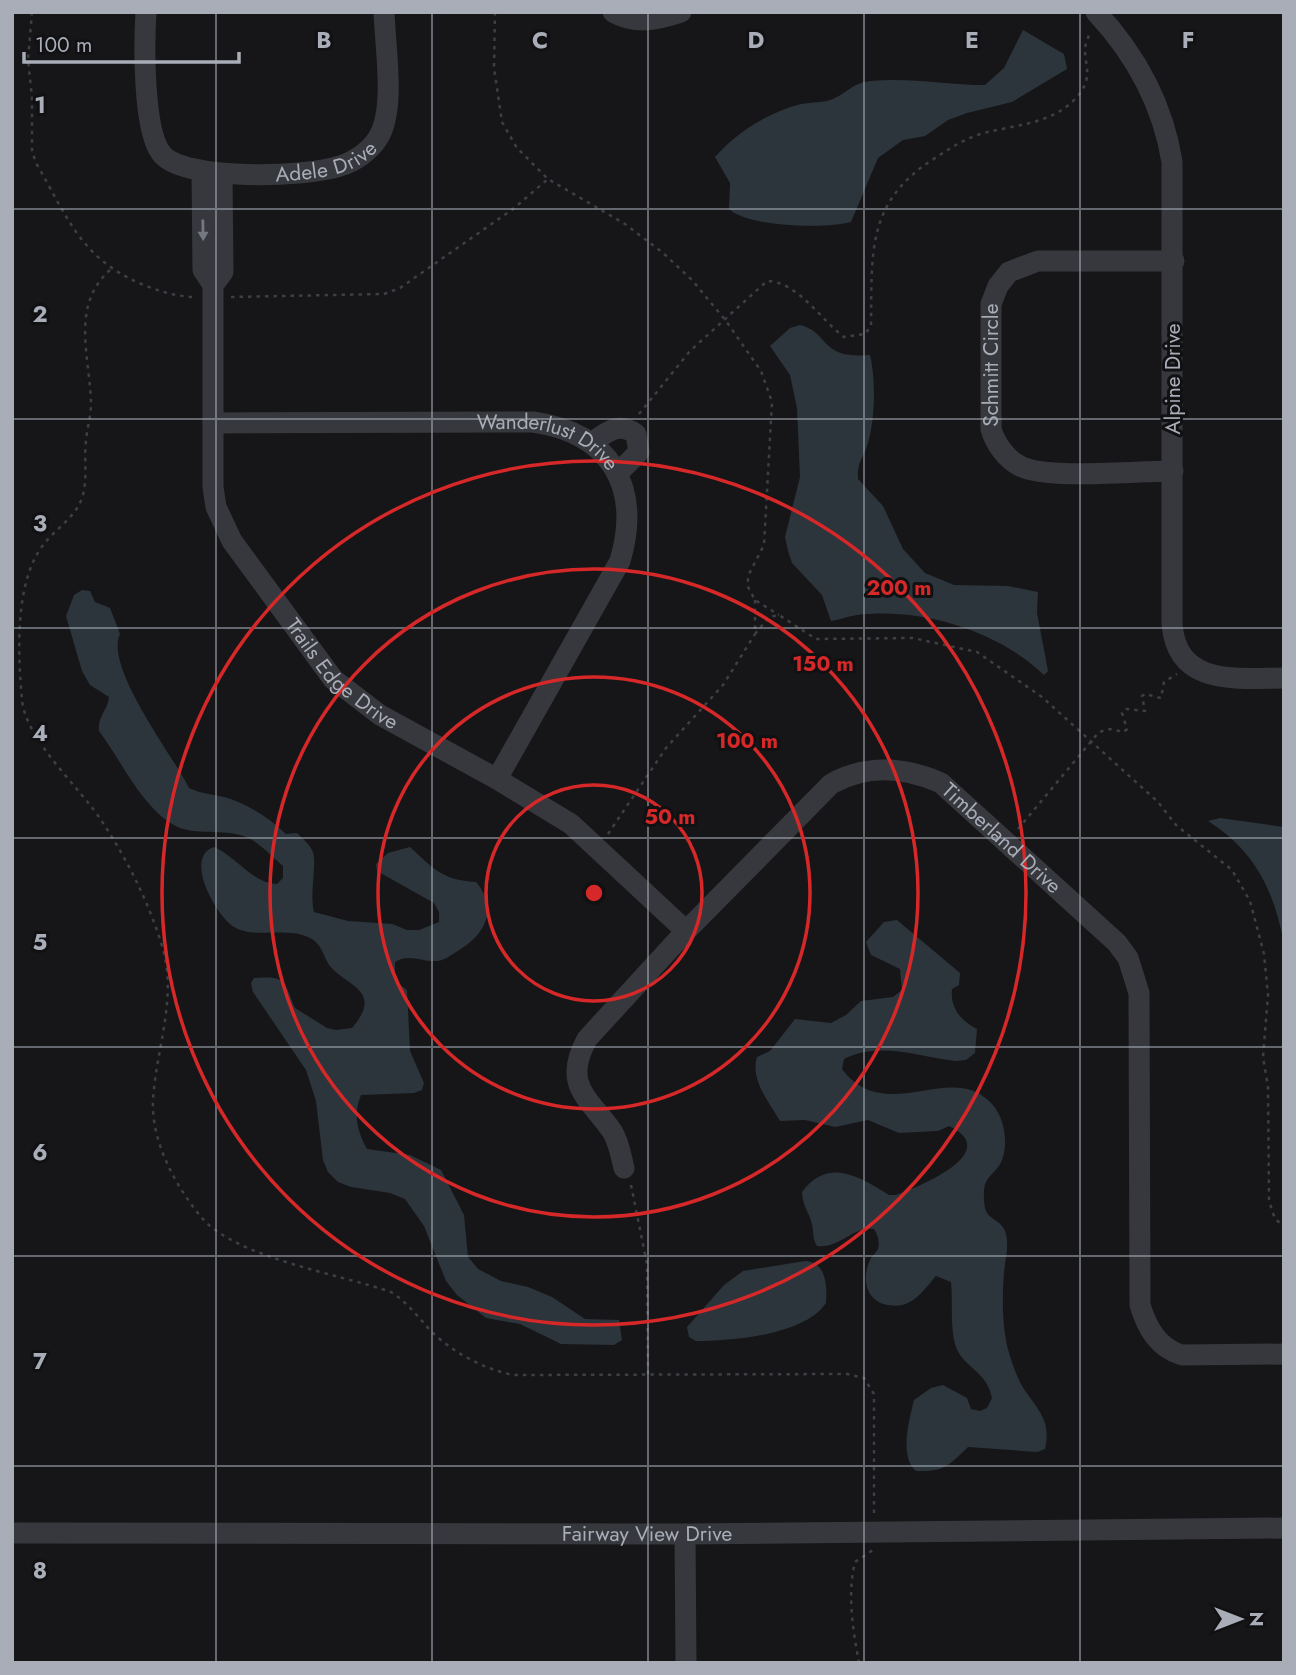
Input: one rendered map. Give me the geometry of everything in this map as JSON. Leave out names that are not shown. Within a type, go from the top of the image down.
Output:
[{"type":"street","points":[[146,12],[151,135],[161,154],[176,165],[212,173]]},
{"type":"street","name":"Adele Drive","points":[[212,173],[321,170],[342,166],[362,155],[378,138],[387,116],[384,12]]},
{"type":"street","points":[[613,12],[623,18],[650,22],[681,12]]},
{"type":"street","name":"Alpine Drive","points":[[1095,20],[1142,74],[1165,128],[1173,170],[1172,624],[1178,649],[1191,665]]},
{"type":"street","name":"Trails Edge Drive","points":[[212,173],[223,272],[213,292],[212,423],[216,507],[232,541],[332,679],[380,715],[498,779],[571,824],[686,931]]},
{"type":"street","name":"Schmitt Circle","points":[[1173,471],[1040,472],[1013,462],[993,438],[990,429],[990,304],[1004,277],[1029,262],[1174,261]]},
{"type":"street","name":"Wanderlust Drive","points":[[212,423],[533,422],[553,425],[593,442],[618,473],[627,523],[620,561],[498,779]]},
{"type":"street","points":[[593,442],[611,429],[628,428],[636,434],[639,452],[618,473]]},
{"type":"street","points":[[1191,665],[1216,677],[1284,678]]},
{"type":"street","name":"Timberland Drive","points":[[624,1168],[612,1132],[582,1096],[577,1080],[580,1052],[587,1039],[686,931],[818,796],[845,776],[884,769],[925,775],[941,783],[1116,943],[1135,975],[1139,993],[1140,1304],[1150,1330],[1171,1352],[1182,1355],[1284,1354]]},
{"type":"street","name":"Fairway View Drive","points":[[12,1533],[685,1534],[874,1522],[1284,1528]]},
{"type":"street","points":[[685,1534],[686,1663]]},
{"type":"path","points":[[32,12],[28,59],[32,151],[82,241],[110,270],[168,293],[384,294],[400,288],[513,209],[548,179]]},
{"type":"path","points":[[495,12],[494,68],[502,122],[517,148],[548,179],[625,224],[662,251],[692,280],[726,321],[761,371],[772,402],[764,545],[749,574],[747,585],[755,600],[755,634]]},
{"type":"path","points":[[628,428],[690,351],[767,281],[780,281],[844,337],[865,334],[871,326],[872,254],[887,206],[896,188],[912,173],[961,141],[1038,121],[1071,103],[1086,88],[1088,66],[1084,50],[1095,20]]},
{"type":"path","points":[[110,270],[92,289],[87,302],[86,366],[91,408],[84,494],[67,522],[44,543],[34,559],[21,601],[22,697],[28,725],[103,822],[138,884],[163,948],[166,1020],[153,1100],[156,1128],[166,1161],[202,1218],[224,1236],[258,1251],[391,1292],[405,1301],[432,1333],[492,1371],[514,1376],[847,1374],[864,1378],[874,1394],[874,1522],[877,1538],[873,1551],[855,1562],[853,1573],[852,1621],[859,1663]]},
{"type":"path","points":[[755,600],[816,639],[914,638],[977,652],[1042,697],[1158,802],[1176,825],[1232,870],[1250,901],[1261,932],[1267,976],[1268,1017],[1264,1057],[1268,1087],[1269,1201],[1275,1219],[1284,1226]]},
{"type":"path","points":[[598,850],[666,748],[723,685],[769,617],[779,615]]},
{"type":"path","points":[[1007,842],[1090,741],[1105,729],[1124,732],[1127,729],[1122,713],[1126,709],[1142,713],[1145,711],[1142,696],[1145,694],[1161,698],[1164,682],[1191,665]]},
{"type":"path","points":[[624,1168],[635,1194],[647,1264],[648,1376]]},
{"type":"shaded area","points":[[1023,30],[1064,54],[1067,69],[1012,102],[967,113],[948,120],[925,136],[903,140],[878,158],[851,222],[807,226],[769,223],[752,220],[729,209],[730,183],[715,157],[733,139],[754,124],[801,104],[833,99],[865,82],[900,80],[985,85],[1004,68]]},
{"type":"shaded area","points":[[800,325],[810,329],[841,353],[870,355],[874,388],[873,411],[858,479],[883,506],[903,549],[925,573],[954,585],[1008,586],[1038,592],[1037,613],[1048,671],[1044,675],[1005,646],[958,626],[933,619],[882,613],[831,621],[822,595],[792,563],[785,537],[800,477],[797,408],[790,375],[770,346],[790,328]]},
{"type":"shaded area","points":[[82,590],[90,591],[95,602],[110,608],[120,634],[118,649],[122,668],[131,689],[189,788],[226,797],[246,806],[267,818],[286,834],[297,833],[312,850],[314,912],[348,921],[392,924],[407,930],[419,930],[439,922],[439,912],[434,903],[377,871],[376,864],[388,853],[410,847],[432,867],[447,876],[476,882],[487,902],[487,912],[486,921],[475,938],[442,960],[406,958],[395,962],[395,981],[407,990],[410,1051],[424,1083],[422,1090],[414,1093],[361,1095],[357,1116],[361,1136],[367,1149],[410,1155],[441,1170],[464,1215],[468,1257],[478,1269],[501,1281],[528,1287],[552,1297],[585,1319],[619,1320],[622,1340],[614,1345],[561,1344],[520,1324],[486,1318],[457,1295],[446,1281],[424,1226],[405,1199],[390,1193],[351,1187],[338,1182],[328,1172],[323,1160],[316,1101],[306,1070],[253,992],[251,983],[254,978],[265,977],[284,982],[295,1008],[327,1028],[336,1030],[352,1028],[361,1015],[364,997],[330,966],[319,946],[308,937],[242,930],[234,927],[219,911],[202,874],[205,853],[214,847],[252,875],[268,883],[277,884],[283,878],[283,866],[246,837],[232,833],[179,828],[150,805],[141,793],[99,731],[109,697],[90,685],[82,671],[66,616],[74,595]]},
{"type":"shaded area","points":[[1220,818],[1284,827],[1284,944],[1275,906],[1260,874],[1238,845],[1208,821]]},
{"type":"shaded area","points":[[897,920],[960,973],[959,985],[952,989],[953,1002],[962,1018],[977,1029],[975,1053],[966,1060],[956,1061],[900,1052],[872,1051],[844,1059],[842,1069],[859,1085],[877,1093],[897,1094],[955,1088],[973,1091],[989,1101],[998,1113],[1004,1129],[1004,1153],[1001,1163],[985,1185],[985,1206],[987,1213],[1004,1228],[1006,1237],[1003,1303],[1009,1353],[1021,1383],[1043,1418],[1047,1432],[1045,1449],[1037,1452],[968,1447],[946,1466],[926,1471],[916,1471],[908,1457],[907,1438],[914,1400],[931,1388],[943,1385],[967,1398],[971,1409],[980,1411],[987,1408],[992,1398],[985,1381],[958,1352],[955,1344],[951,1282],[936,1276],[910,1302],[896,1306],[880,1303],[870,1293],[866,1280],[868,1265],[879,1246],[874,1229],[859,1231],[832,1244],[817,1246],[802,1192],[822,1175],[844,1173],[855,1176],[889,1195],[896,1195],[937,1177],[952,1167],[967,1147],[963,1136],[949,1126],[938,1131],[899,1133],[868,1120],[835,1127],[805,1120],[780,1121],[756,1074],[757,1057],[770,1051],[795,1019],[831,1023],[846,1015],[861,1001],[893,997],[902,990],[900,969],[871,955],[866,942],[884,922]]},
{"type":"shaded area","points":[[805,1261],[818,1266],[826,1283],[826,1303],[816,1314],[785,1329],[767,1334],[711,1341],[696,1341],[689,1337],[687,1327],[724,1285],[743,1271]]}]
